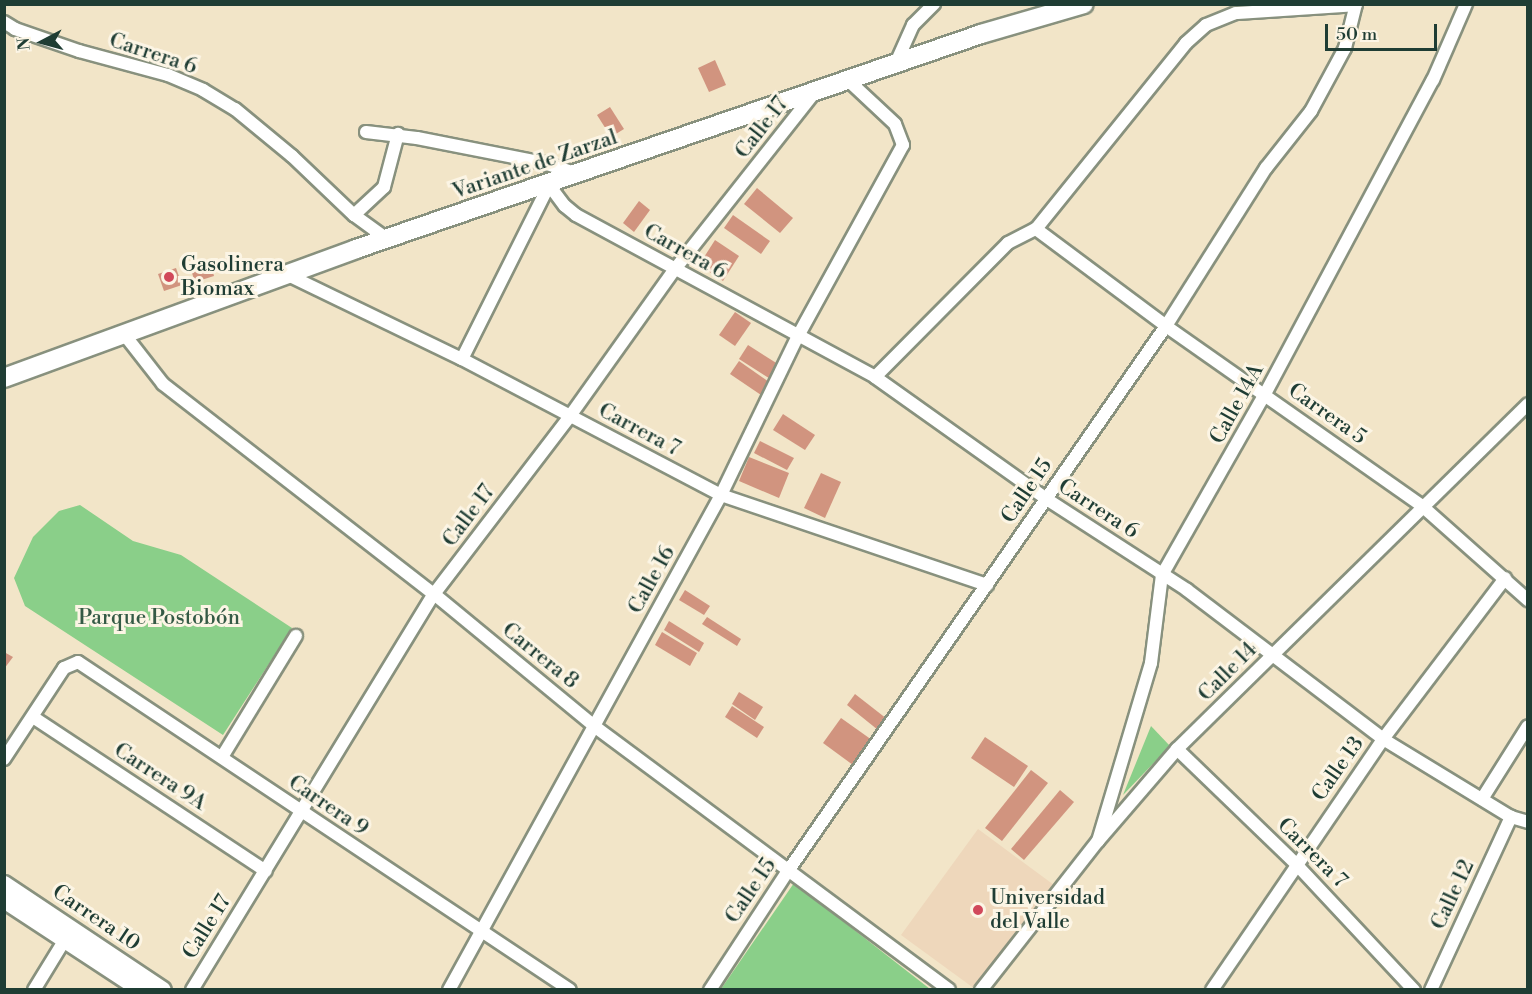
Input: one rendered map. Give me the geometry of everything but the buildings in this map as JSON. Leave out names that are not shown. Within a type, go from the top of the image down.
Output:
[{"type":"main road","name":"Variante de Zarzal","points":[[4,378],[387,239],[549,185],[896,63],[1047,13],[1084,4]]},
{"type":"street","points":[[896,63],[914,25],[934,4]]},
{"type":"street","name":"Calle 14A","points":[[1098,841],[1151,663],[1162,575],[1265,394],[1433,80],[1466,4]]},
{"type":"street","points":[[875,377],[1008,243],[1036,229],[1186,43],[1206,25],[1236,13],[1356,5]]},
{"type":"street","name":"Calle 15","points":[[710,990],[788,871],[1166,326],[1266,168],[1311,111],[1345,48],[1356,5]]},
{"type":"street","name":"Carrera 6","points":[[4,22],[15,29],[79,51],[168,75],[203,90],[235,110],[292,156],[354,215],[387,239]]},
{"type":"street","name":"Calle 16","points":[[449,990],[721,495],[798,336],[903,146],[895,124],[848,80]]},
{"type":"street","name":"Calle 17","points":[[192,990],[434,594],[570,416],[675,269],[815,92]]},
{"type":"street","points":[[366,132],[398,134],[544,163],[578,174]]},
{"type":"street","points":[[354,215],[384,187],[398,134]]},
{"type":"street","points":[[462,359],[549,185]]},
{"type":"street","name":"Carrera 6","points":[[549,185],[565,206],[576,215],[875,377],[1045,498],[1187,590],[1383,739],[1511,817],[1527,822]]},
{"type":"street","name":"Carrera 5","points":[[1036,229],[1166,326],[1422,506],[1527,600]]},
{"type":"street","name":"Carrera 7","points":[[288,275],[462,359],[721,495],[987,585]]},
{"type":"street","name":"Carrera 8","points":[[124,334],[163,384],[434,594],[594,726],[949,990]]},
{"type":"street","name":"Calle 14","points":[[981,990],[1098,841],[1177,749],[1527,404]]},
{"type":"street","name":"Calle 13","points":[[1212,990],[1383,739],[1505,578]]},
{"type":"street","points":[[222,757],[296,636]]},
{"type":"street","name":"Carrera 9","points":[[33,717],[64,668],[78,663],[85,666],[570,990]]},
{"type":"street","points":[[4,759],[33,717]]},
{"type":"street","name":"Carrera 9A","points":[[33,717],[266,871]]},
{"type":"street","points":[[1482,799],[1527,726]]},
{"type":"street","name":"Carrera 7","points":[[1177,749],[1296,864],[1414,990]]},
{"type":"street","name":"Calle 12","points":[[1431,990],[1511,817]]},
{"type":"street","name":"Carrera 10","points":[[4,884],[163,990]]},
{"type":"street","name":"Carrera 10","points":[[4,900],[141,990]]},
{"type":"street","points":[[34,990],[64,941]]},
{"type":"shaded area","name":"Universidad del Valle","points":[[978,829],[1054,885],[978,989],[975,989],[901,935]]},
{"type":"green space","name":"Parque Postobón","points":[[80,505],[133,541],[181,555],[292,628],[223,735],[25,606],[14,578],[33,537],[59,511]]},
{"type":"green space","points":[[1151,726],[1170,746],[1123,795]]},
{"type":"green space","points":[[794,883],[930,989],[721,989]]},
{"type":"place","name":"Gasolinera Biomax","points":[[169,277]]},
{"type":"place","name":"Universidad del Valle","points":[[978,910]]}]
